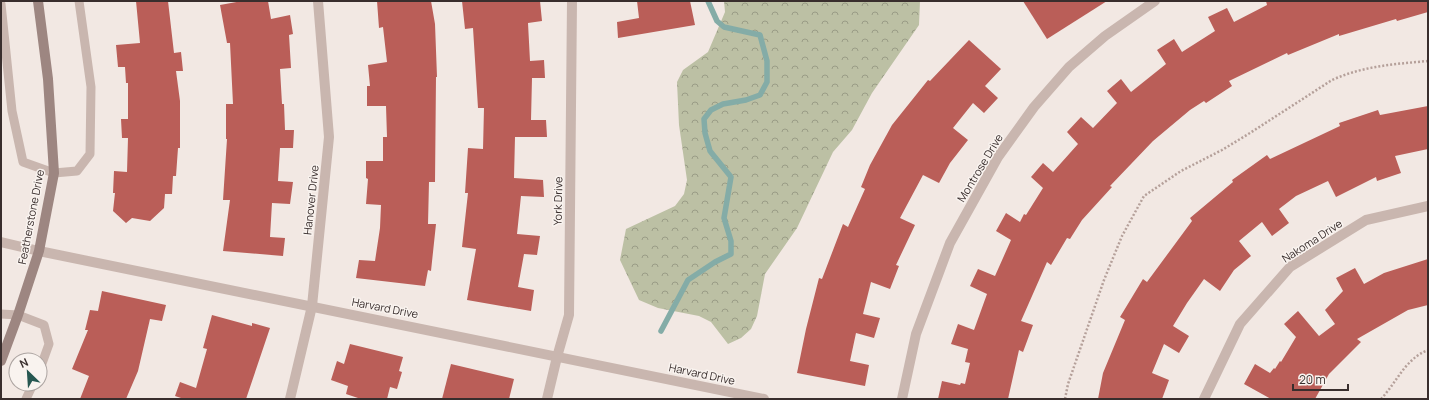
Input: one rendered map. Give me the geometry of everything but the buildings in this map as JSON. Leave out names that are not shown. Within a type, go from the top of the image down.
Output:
[{"type":"street","name":"Featherstone Drive","points":[[1,361],[39,251],[54,173],[48,79],[38,1]]},
{"type":"street","name":"Hanover Drive","points":[[290,399],[312,306],[329,137],[318,1]]},
{"type":"street","name":"York Drive","points":[[547,399],[569,315],[572,1]]},
{"type":"street","name":"Montrose Drive","points":[[902,399],[916,334],[950,243],[998,157],[1034,107],[1069,67],[1105,36],[1151,2]]},
{"type":"street","name":"Nakoma Drive","points":[[1204,399],[1240,324],[1290,267],[1366,220],[1428,206]]},
{"type":"street","name":"Harvard Drive","points":[[1,242],[764,399]]},
{"type":"lane","points":[[1,4],[12,111],[23,162],[54,173],[77,171],[90,154],[91,87],[78,1]]},
{"type":"lane","points":[[1,314],[18,315],[44,326],[49,344],[46,352]]},
{"type":"path","points":[[1065,399],[1068,384],[1104,280],[1122,236],[1144,196],[1181,171],[1222,150],[1250,133],[1332,80],[1362,69],[1385,65],[1428,61]]},
{"type":"path","points":[[1381,399],[1405,366],[1419,353],[1428,350]]},
{"type":"green space","points":[[724,1],[920,1],[919,25],[872,93],[852,130],[833,152],[797,228],[765,274],[757,316],[751,329],[741,338],[728,344],[711,322],[699,316],[658,308],[639,300],[620,260],[626,229],[675,206],[684,194],[687,180],[679,125],[677,82],[683,70],[708,52],[725,12]]},
{"type":"waterway","points":[[661,331],[688,280],[715,262],[731,254],[731,241],[724,218],[731,177],[710,151],[705,133],[704,119],[711,110],[723,104],[746,100],[760,95],[767,82],[767,61],[760,35],[724,27],[717,21],[708,1]]}]
